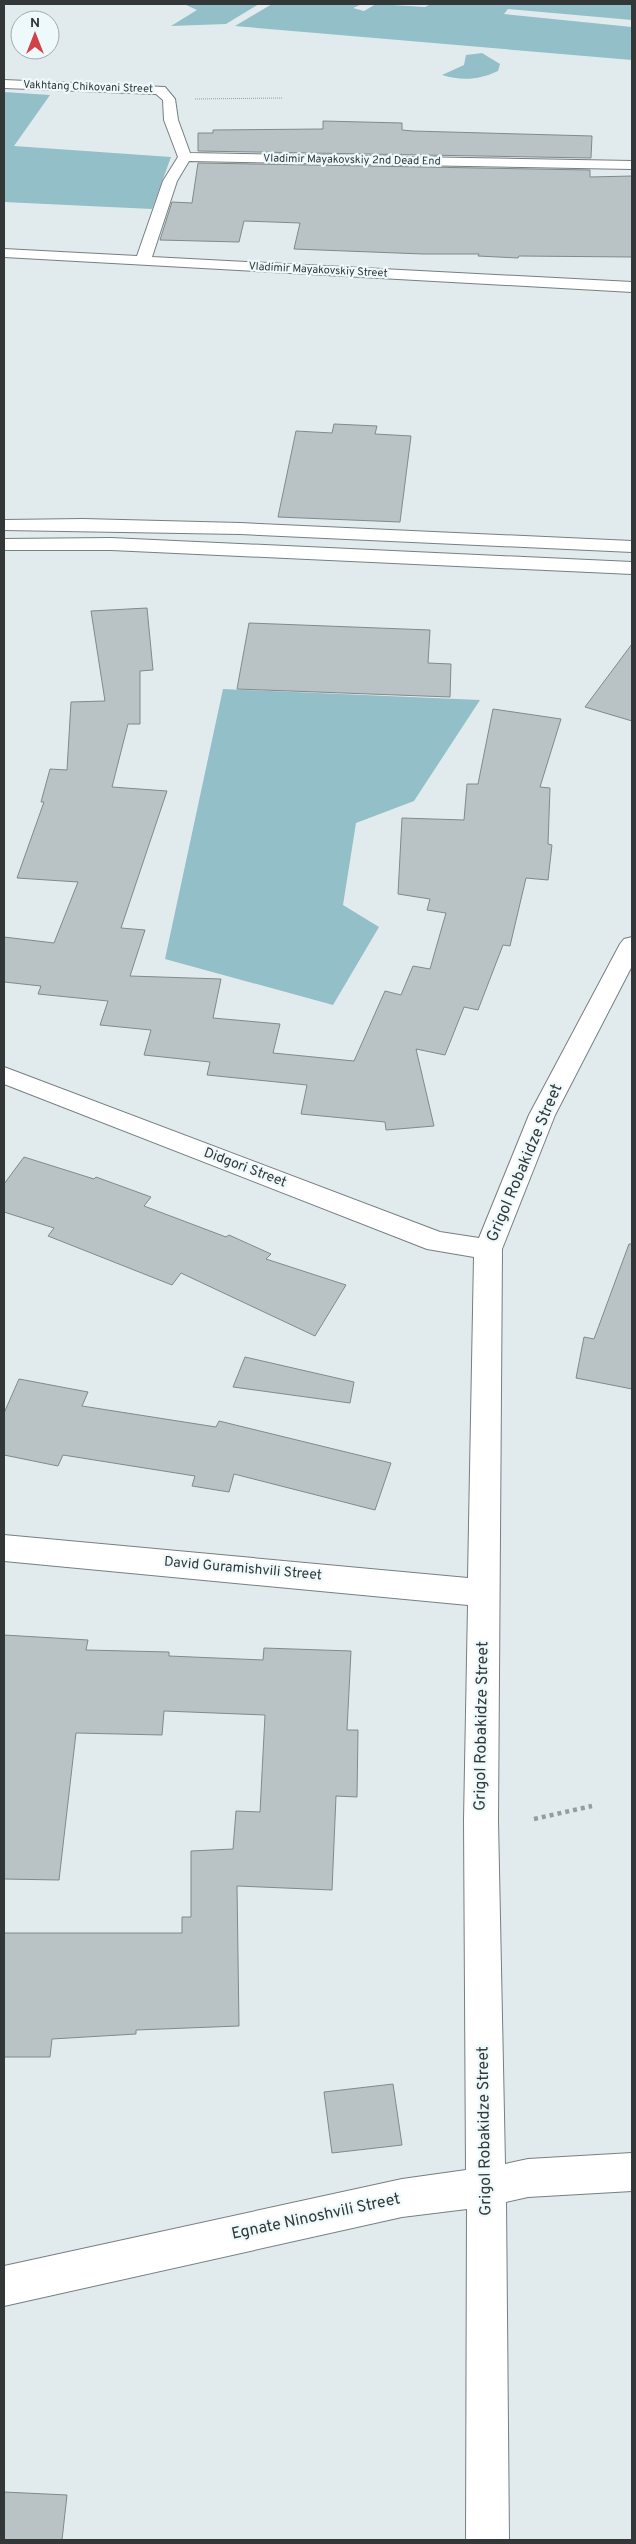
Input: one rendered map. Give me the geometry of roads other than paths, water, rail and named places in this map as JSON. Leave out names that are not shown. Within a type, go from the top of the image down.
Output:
[{"type":"street","name":"Vakhtang Chikovani Street","points":[[4,84],[160,90],[169,99],[171,120],[185,157]]},
{"type":"street","name":"Vladimir Mayakovskiy 2nd Dead End","points":[[185,157],[632,164]]},
{"type":"street","points":[[143,261],[170,181],[185,157]]},
{"type":"street","name":"Vladimir Mayakovskiy Street","points":[[4,254],[632,287]]},
{"type":"street","points":[[4,525],[115,524],[210,526],[416,538],[632,547]]},
{"type":"street","points":[[412,558],[416,538]]},
{"type":"street","points":[[4,545],[111,544],[632,568]]},
{"type":"street","name":"Grigol Robakidze Street","points":[[487,2540],[486,2187],[481,1820],[488,1249],[542,1115],[632,944]]},
{"type":"street","name":"Didgori Street","points":[[4,1075],[437,1242],[488,1249]]},
{"type":"street","name":"David Guramishvili Street","points":[[4,1548],[483,1593]]},
{"type":"street","name":"Egnate Ninoshvili Street","points":[[4,2286],[402,2198],[486,2187],[528,2178],[632,2172]]}]
